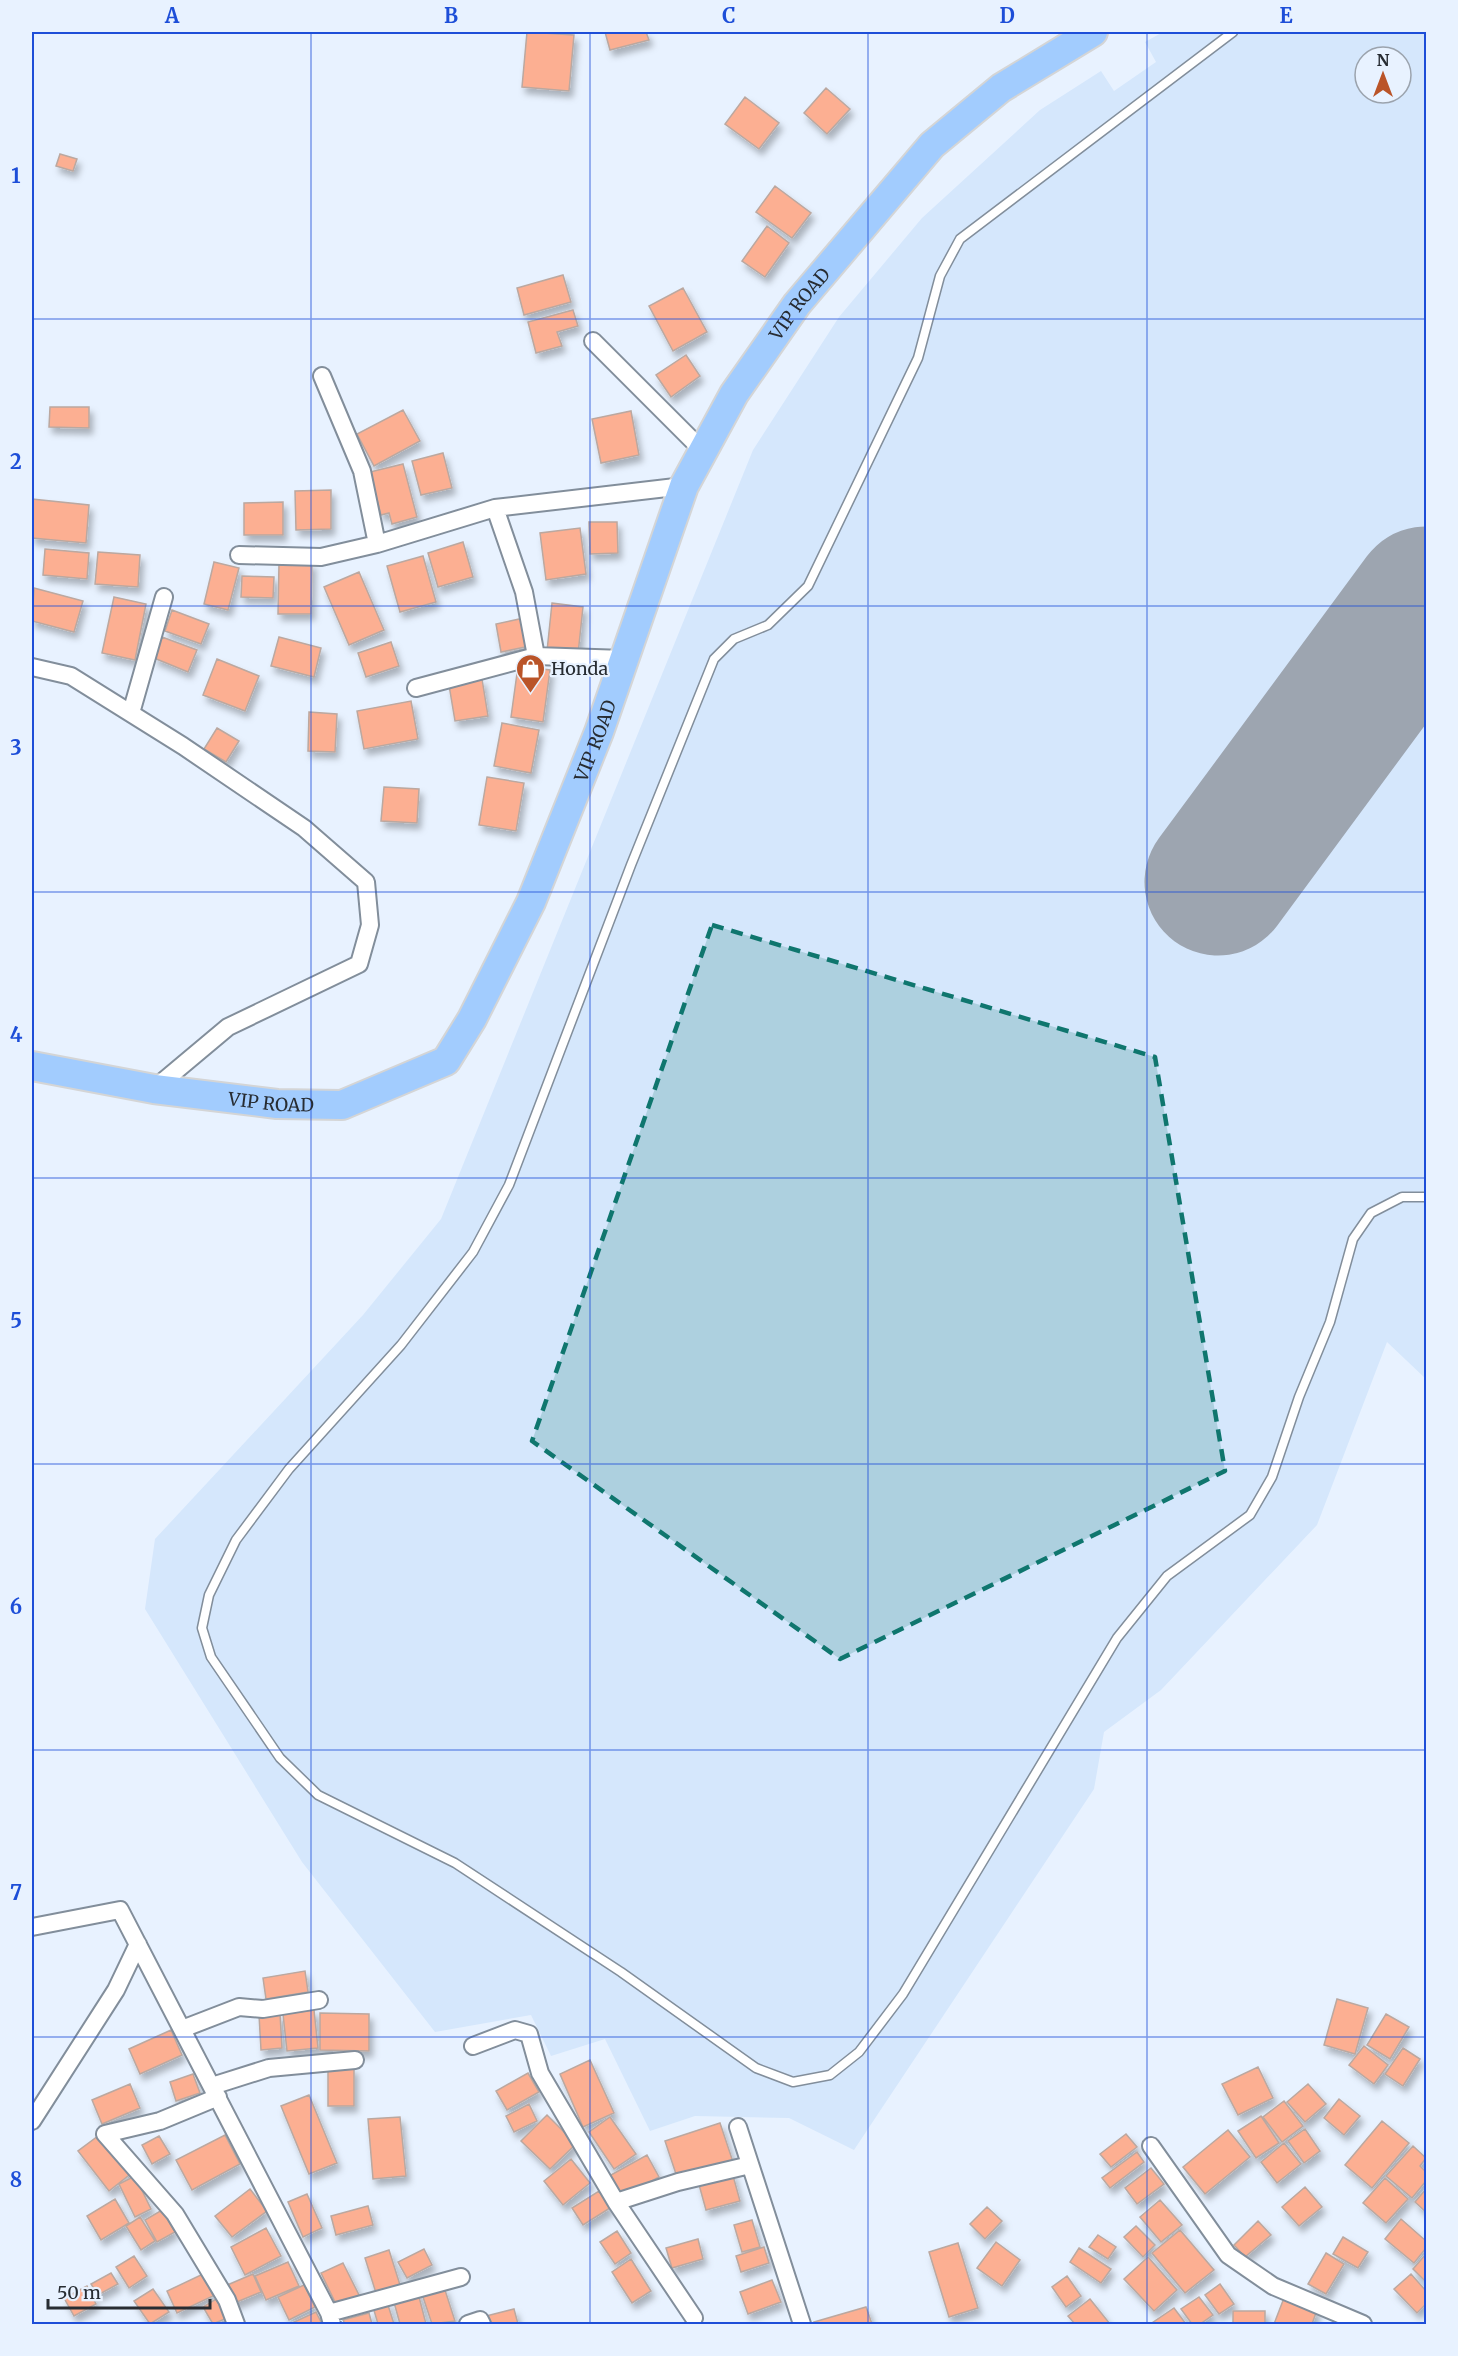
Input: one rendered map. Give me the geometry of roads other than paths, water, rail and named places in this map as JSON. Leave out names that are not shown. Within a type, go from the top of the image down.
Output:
[{"type":"highway","name":"VIP ROAD","points":[[32,1066],[154,1089],[277,1104],[342,1105],[446,1062],[472,1019],[531,902],[598,732],[684,486],[734,394],[796,304],[933,145],[1001,88],[1093,32]]},
{"type":"street","points":[[593,341],[703,451]]},
{"type":"street","points":[[322,376],[362,471],[377,543]]},
{"type":"street","points":[[239,555],[321,557],[377,543],[495,507],[684,486]]},
{"type":"street","points":[[495,507],[524,592],[536,656]]},
{"type":"street","points":[[131,713],[164,597]]},
{"type":"street","points":[[416,688],[536,656],[624,659]]},
{"type":"street","points":[[32,667],[70,676],[131,713],[304,828],[366,882],[370,925],[359,964],[228,1027],[154,1089]]},
{"type":"street","points":[[32,1928],[120,1910],[330,2319],[460,2277]]},
{"type":"street","points":[[32,2121],[116,1990],[138,1944]]},
{"type":"street","points":[[182,2029],[239,2007],[263,2009],[319,2000]]},
{"type":"street","points":[[473,2046],[515,2030],[529,2034],[540,2073],[616,2202],[694,2318]]},
{"type":"street","points":[[236,2325],[227,2300],[175,2214],[105,2134],[160,2121],[215,2092],[268,2068],[356,2060]]},
{"type":"street","points":[[738,2127],[802,2325]]},
{"type":"street","points":[[1151,2146],[1228,2255],[1273,2286],[1363,2325]]},
{"type":"street","points":[[616,2202],[678,2182],[750,2165]]},
{"type":"street","points":[[468,2325],[480,2320],[482,2325]]},
{"type":"lane","points":[[1233,32],[960,239],[940,276],[918,358],[808,586],[768,625],[734,639],[714,659],[631,865],[509,1185],[473,1252],[400,1345],[289,1469],[236,1540],[209,1595],[202,1628],[211,1656],[280,1758],[318,1795],[455,1863],[621,1972],[756,2068],[793,2082],[830,2075],[859,2052],[903,1995],[1117,1638],[1167,1575],[1250,1515],[1272,1477],[1299,1397],[1330,1322],[1353,1239],[1371,1213],[1402,1197],[1426,1197]]},
{"type":"place","name":"Honda","points":[[530,694]]}]
